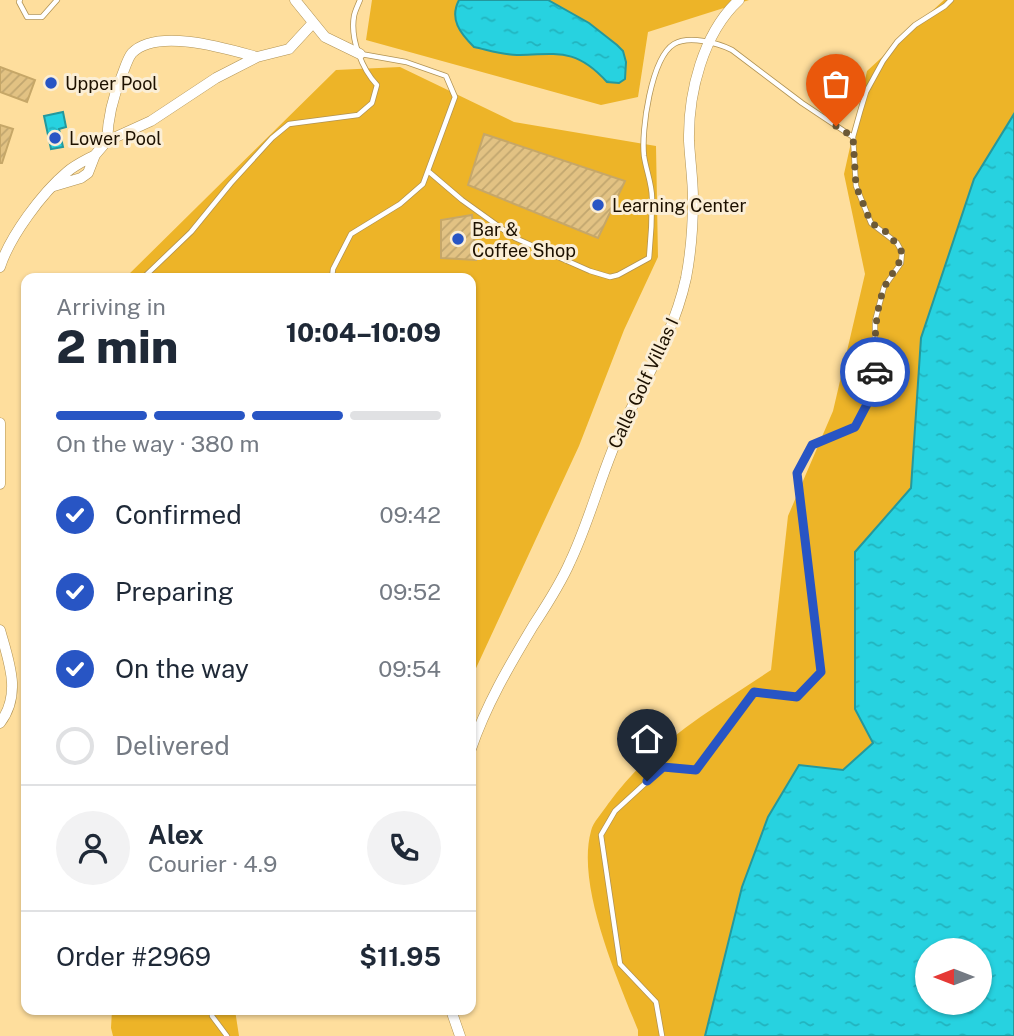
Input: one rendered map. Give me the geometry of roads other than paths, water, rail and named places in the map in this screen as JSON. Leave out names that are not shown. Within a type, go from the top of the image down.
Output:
[{"type":"street","points":[[295,0],[325,37],[360,54]]},
{"type":"street","name":"Calle Golf Villas I","points":[[476,734],[509,667],[569,565],[606,465],[661,351],[675,314],[685,279],[691,235],[691,103],[702,60],[720,21],[739,0]]},
{"type":"street","points":[[0,267],[21,228],[54,186],[66,173],[95,155],[107,141],[151,121],[216,78],[257,57],[289,49],[312,24]]},
{"type":"street","points":[[107,141],[108,118],[120,81],[132,54],[146,45],[167,41],[190,42],[257,57]]},
{"type":"street","points":[[0,423],[0,484]]},
{"type":"street","points":[[0,630],[13,676],[11,706],[0,723]]},
{"type":"street","points":[[453,1015],[460,1036]]},
{"type":"lane","points":[[20,0],[27,18],[42,17],[57,0]]},
{"type":"lane","points":[[149,273],[191,232],[272,138],[289,124],[358,115],[372,103],[377,85],[367,74],[354,33],[354,16],[360,0]]},
{"type":"lane","points":[[662,1036],[656,1002],[620,964],[601,835],[615,811],[663,767],[696,770],[754,692],[797,697],[821,672],[797,473],[812,445],[855,427],[875,389],[875,321],[884,287],[901,262],[902,252],[888,233],[871,223],[856,186],[853,137],[866,92],[883,61],[915,25],[951,0]]},
{"type":"lane","points":[[428,171],[462,200],[515,238],[610,277],[649,258],[652,195],[644,154],[644,124],[660,63],[674,44],[687,40],[732,50],[802,103],[853,137]]},
{"type":"lane","points":[[333,273],[351,234],[400,204],[423,184],[455,97],[446,76],[406,62],[360,54]]},
{"type":"lane","points":[[212,1015],[227,1036]]},
{"type":"water","points":[[459,0],[548,0],[589,23],[623,51],[626,62],[625,79],[619,83],[607,82],[586,63],[566,55],[511,55],[474,47],[457,25],[455,13]]},
{"type":"water","name":"Lower Pool","points":[[63,112],[66,127],[59,129],[63,147],[51,149],[44,116]]},
{"type":"water","points":[[1014,114],[1014,1036],[705,1036],[742,887],[768,817],[799,765],[843,770],[873,743],[855,709],[855,552],[911,488],[921,338],[974,179]]},
{"type":"place","name":"Upper Pool","points":[[51,83]]},
{"type":"place","name":"Lower Pool","points":[[55,138]]},
{"type":"place","name":"Learning Center","points":[[598,205]]},
{"type":"place","name":"Bar & Coffee Shop","points":[[458,239]]}]
